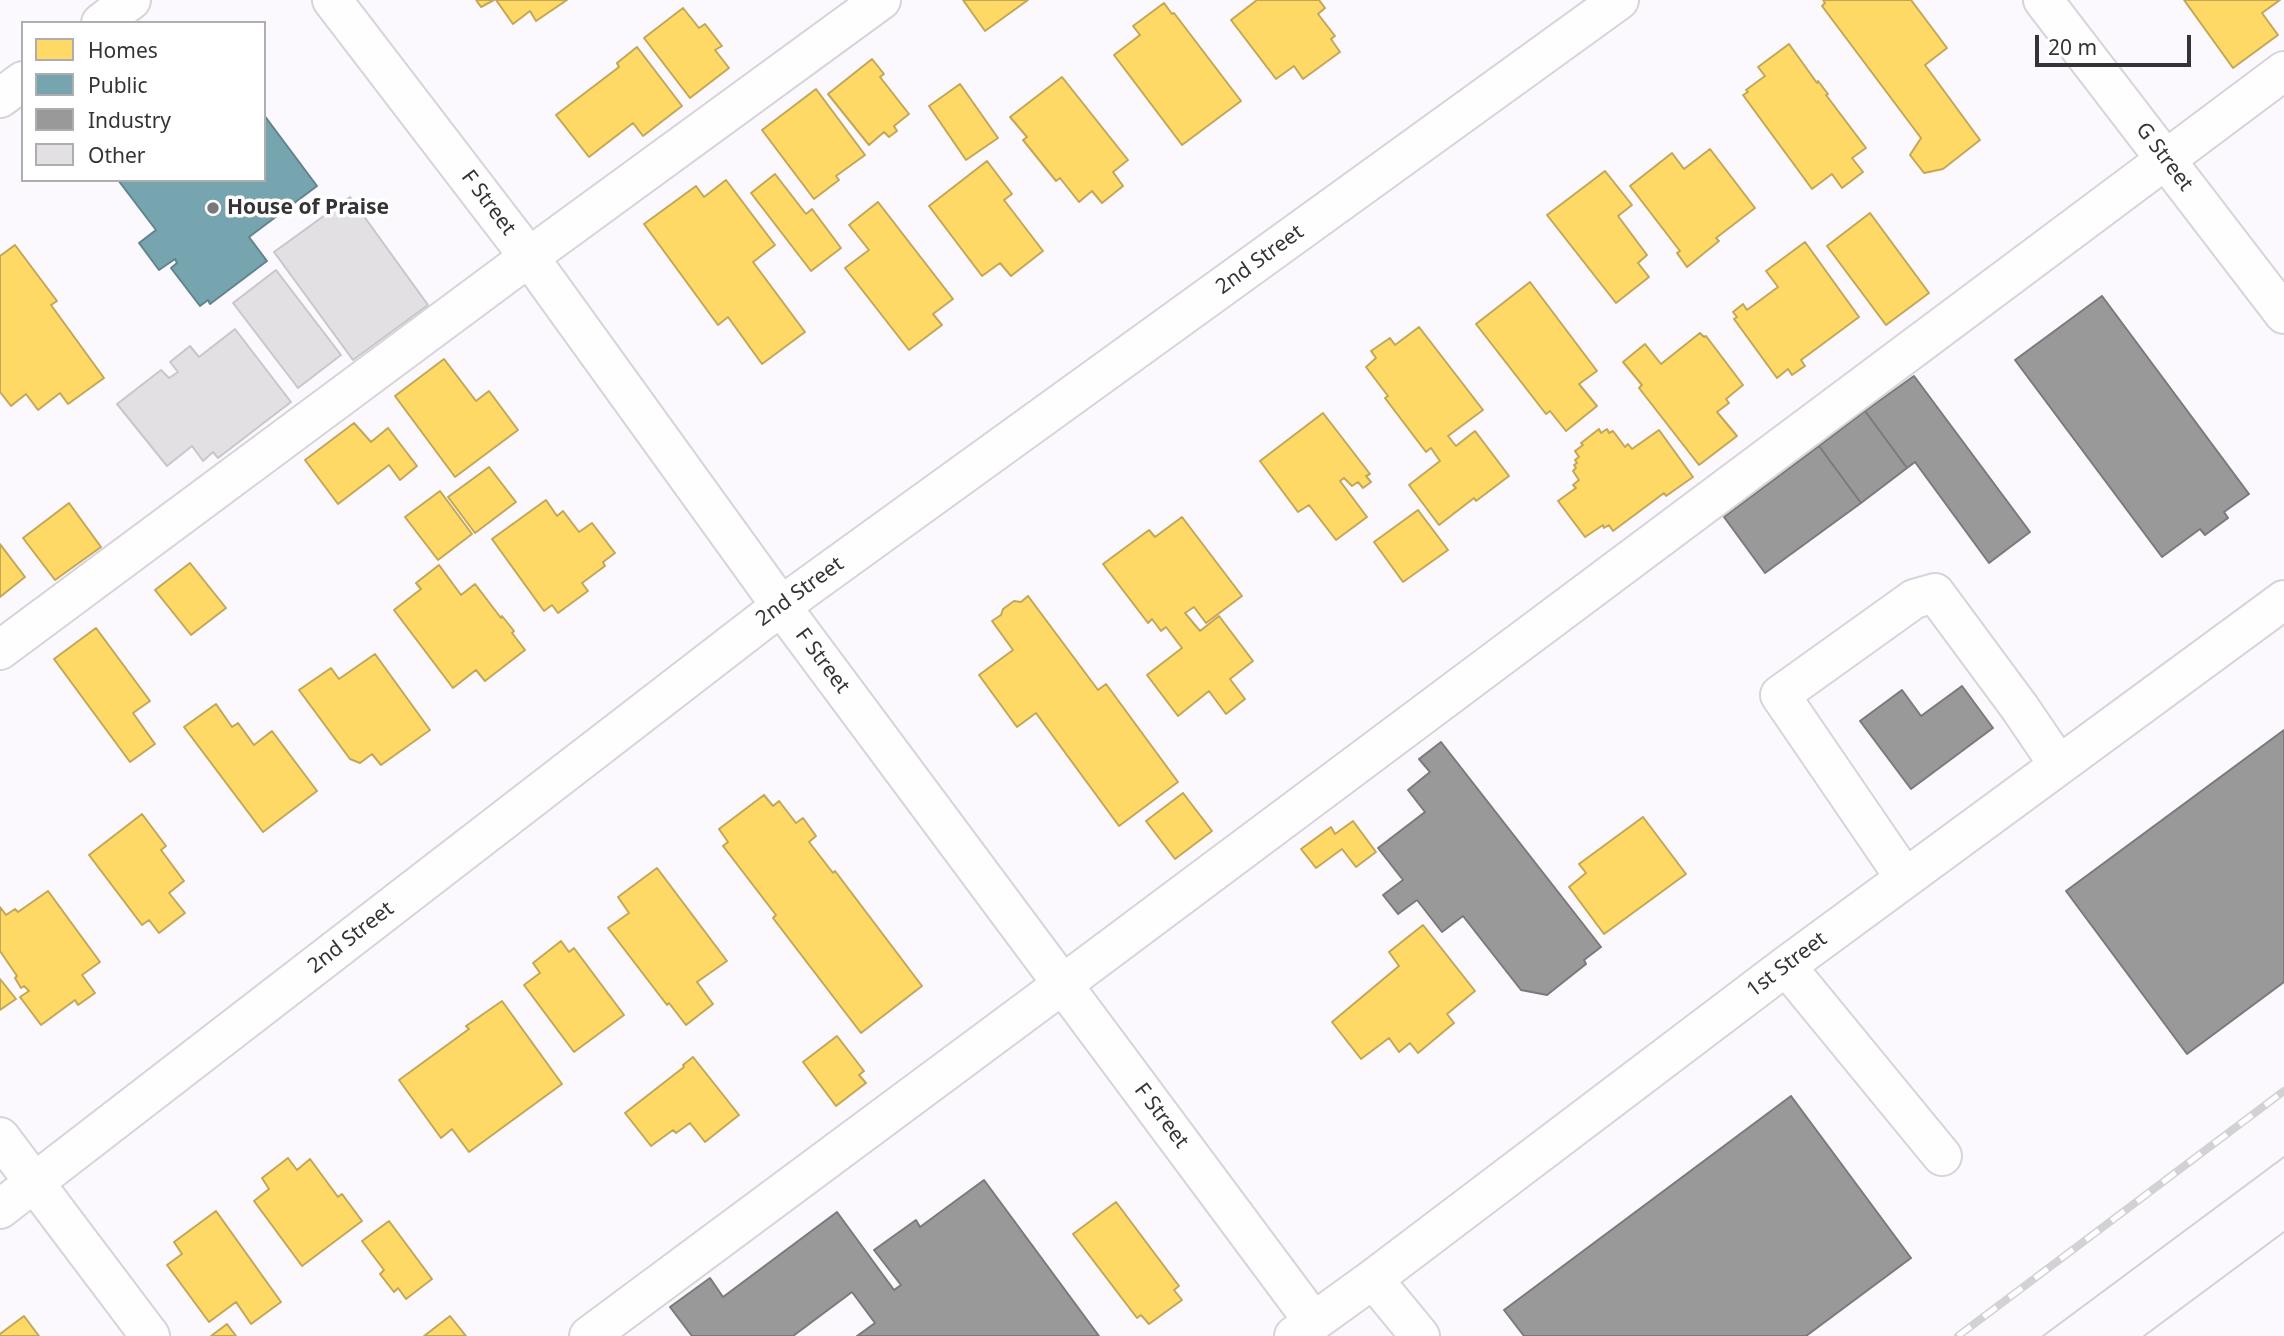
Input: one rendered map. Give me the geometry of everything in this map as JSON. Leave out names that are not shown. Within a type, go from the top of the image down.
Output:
[{"type":"street","points":[[104,21],[131,0]]},
{"type":"street","name":"F Street","points":[[332,0],[529,257],[781,606],[1063,984],[1304,1329]]},
{"type":"street","points":[[0,650],[529,257],[881,0]]},
{"type":"street","name":"2nd Street","points":[[0,1209],[781,606],[1619,0]]},
{"type":"street","name":"G Street","points":[[2043,0],[2284,314]]},
{"type":"street","points":[[589,1336],[2284,71]]},
{"type":"street","points":[[0,98],[21,82]]},
{"type":"street","points":[[1905,878],[1780,695],[1914,600],[1935,593],[2058,764]]},
{"type":"street","name":"1st Street","points":[[1304,1329],[1786,965],[2284,600]]},
{"type":"street","points":[[1786,965],[1942,1156]]},
{"type":"street","points":[[0,1137],[150,1336]]},
{"type":"street","points":[[1373,1279],[1420,1336]]},
{"type":"building: Homes","points":[[476,0],[494,0],[481,7]]},
{"type":"building: Homes","points":[[496,0],[567,0],[536,21],[530,11],[513,24]]},
{"type":"building: Homes","points":[[963,0],[1028,0],[985,31]]},
{"type":"building: Homes","points":[[1257,0],[1319,0],[1325,8],[1318,14],[1335,36],[1331,39],[1340,52],[1303,79],[1294,66],[1276,79],[1231,20]]},
{"type":"building: Homes","points":[[1823,0],[1911,0],[1947,48],[1925,65],[1980,140],[1943,169],[1924,173],[1910,155],[1921,138],[1822,6],[1825,3]]},
{"type":"building: Homes","points":[[2184,0],[2280,0],[2262,13],[2278,35],[2233,68]]},
{"type":"building: Homes","points":[[1164,3],[1241,101],[1182,145],[1114,55],[1140,35],[1133,26]]},
{"type":"building: Homes","points":[[683,8],[699,28],[705,24],[722,46],[715,50],[729,68],[690,98],[644,38]]},
{"type":"building: Homes","points":[[1789,44],[1866,148],[1852,158],[1863,172],[1842,188],[1832,174],[1812,189],[1743,95],[1765,76],[1758,67]]},
{"type":"building: Homes","points":[[637,47],[682,106],[643,136],[633,123],[589,157],[556,115],[619,67],[617,63]]},
{"type":"building: Homes","points":[[872,59],[884,74],[880,77],[909,114],[894,126],[897,131],[889,137],[884,132],[869,145],[828,94]]},
{"type":"building: Homes","points":[[1062,77],[1128,160],[1113,172],[1123,186],[1102,203],[1092,191],[1079,202],[1060,178],[1056,181],[1023,140],[1027,137],[1010,117]]},
{"type":"building: Homes","points":[[960,84],[998,138],[966,160],[929,106]]},
{"type":"building: Homes","points":[[816,89],[865,155],[836,176],[839,180],[814,199],[762,130]]},
{"type":"building: Homes","points":[[1710,149],[1755,208],[1716,238],[1719,241],[1687,267],[1677,253],[1680,251],[1630,186],[1672,153],[1684,169]]},
{"type":"building: Homes","points":[[987,161],[1012,194],[1004,200],[1043,251],[1011,276],[1000,263],[982,276],[929,206]]},
{"type":"building: Homes","points":[[1605,171],[1632,205],[1618,216],[1647,255],[1638,263],[1649,277],[1616,303],[1547,215]]},
{"type":"building: Homes","points":[[775,174],[806,214],[812,209],[841,248],[811,271],[751,193]]},
{"type":"building: Homes","points":[[726,180],[775,245],[753,262],[805,332],[762,364],[728,317],[718,325],[644,224],[696,186],[704,197]]},
{"type":"building: Homes","points":[[878,202],[953,299],[933,314],[942,325],[909,350],[845,268],[869,250],[849,225]]},
{"type":"building: Homes","points":[[1870,213],[1929,293],[1886,325],[1827,246]]},
{"type":"building: Homes","points":[[1805,242],[1859,317],[1801,360],[1805,366],[1792,375],[1788,369],[1777,378],[1734,319],[1737,317],[1733,312],[1743,304],[1747,310],[1778,287],[1766,271]]},
{"type":"building: Homes","points":[[15,245],[57,301],[51,305],[104,378],[68,404],[60,393],[38,410],[26,394],[11,406],[0,392],[0,256]]},
{"type":"building: Homes","points":[[1530,282],[1597,371],[1579,384],[1597,406],[1566,431],[1550,411],[1546,414],[1476,324]]},
{"type":"building: Homes","points":[[1419,327],[1483,410],[1448,436],[1456,446],[1475,431],[1509,476],[1439,525],[1409,485],[1440,461],[1431,448],[1426,452],[1385,398],[1388,396],[1366,367],[1376,358],[1371,351],[1390,338],[1395,345]]},
{"type":"building: Homes","points":[[1700,333],[1706,336],[1743,385],[1726,399],[1729,403],[1717,412],[1737,436],[1699,465],[1639,388],[1642,385],[1623,362],[1645,344],[1661,364]]},
{"type":"building: Homes","points":[[444,359],[476,401],[489,391],[518,430],[455,477],[395,396]]},
{"type":"building: Homes","points":[[1323,413],[1370,474],[1366,476],[1371,482],[1363,488],[1358,482],[1352,486],[1344,478],[1340,481],[1367,517],[1336,540],[1309,505],[1298,512],[1260,461]]},
{"type":"building: Homes","points":[[354,423],[371,442],[388,428],[417,466],[400,480],[389,465],[338,504],[305,460]]},
{"type":"building: Homes","points":[[1599,429],[1601,433],[1607,429],[1609,433],[1613,431],[1625,447],[1628,444],[1632,449],[1659,430],[1693,477],[1666,496],[1664,493],[1613,531],[1609,525],[1604,528],[1603,525],[1585,537],[1558,501],[1576,488],[1573,485],[1579,480],[1573,471],[1577,463],[1575,460],[1579,457],[1575,451]]},
{"type":"building: Homes","points":[[489,467],[516,502],[475,533],[448,497]]},
{"type":"building: Homes","points":[[440,491],[472,534],[438,560],[405,517]]},
{"type":"building: Homes","points":[[546,500],[557,516],[563,511],[579,532],[592,523],[615,553],[603,562],[605,566],[582,583],[588,591],[558,613],[552,605],[544,611],[492,539]]},
{"type":"building: Homes","points":[[69,503],[101,547],[55,580],[23,538]]},
{"type":"building: Homes","points":[[1418,510],[1448,550],[1403,582],[1374,542]]},
{"type":"building: Homes","points":[[1182,517],[1242,596],[1206,623],[1194,607],[1185,613],[1200,631],[1219,616],[1253,661],[1230,679],[1245,699],[1226,714],[1209,691],[1178,716],[1147,675],[1182,648],[1166,627],[1161,631],[1152,619],[1148,623],[1103,564],[1149,530],[1155,537]]},
{"type":"building: Homes","points":[[0,544],[25,577],[0,597]]},
{"type":"building: Homes","points":[[190,563],[226,608],[191,635],[155,590]]},
{"type":"building: Homes","points":[[439,565],[461,595],[475,584],[514,631],[512,633],[525,650],[485,681],[476,670],[453,688],[394,610],[421,589],[416,583]]},
{"type":"building: Homes","points":[[1028,596],[1098,690],[1106,684],[1178,782],[1119,826],[1036,713],[1017,727],[979,675],[1013,650],[992,621],[1014,601],[1021,602]]},
{"type":"building: Homes","points":[[96,628],[150,701],[133,713],[155,744],[130,762],[54,659]]},
{"type":"building: Homes","points":[[375,654],[430,730],[381,765],[372,754],[360,763],[350,759],[299,690],[331,668],[339,679]]},
{"type":"building: Homes","points":[[216,704],[232,727],[238,723],[254,745],[272,731],[317,791],[263,832],[184,727]]},
{"type":"building: Homes","points":[[1183,793],[1212,831],[1175,859],[1146,821]]},
{"type":"building: Homes","points":[[764,795],[773,806],[779,801],[796,823],[803,818],[816,836],[809,842],[833,873],[835,871],[922,986],[861,1033],[773,918],[776,915],[723,846],[728,842],[719,829]]},
{"type":"building: Homes","points":[[142,814],[166,846],[161,850],[184,881],[169,893],[185,913],[159,933],[149,920],[142,925],[89,855]]},
{"type":"building: Homes","points":[[1643,817],[1686,874],[1604,934],[1569,887],[1586,873],[1579,864]]},
{"type":"building: Homes","points":[[1353,821],[1376,852],[1356,867],[1342,849],[1316,868],[1301,849],[1331,827],[1335,834]]},
{"type":"building: Homes","points":[[657,868],[727,961],[697,982],[713,1004],[686,1025],[669,1003],[667,1005],[608,928],[629,913],[618,897]]},
{"type":"building: Homes","points":[[48,891],[100,962],[82,975],[95,993],[78,1005],[75,1000],[41,1025],[20,997],[29,991],[24,986],[21,988],[15,978],[17,976],[0,951],[0,907],[6,915],[15,909],[18,912]]},
{"type":"building: Homes","points":[[1423,925],[1475,991],[1447,1014],[1454,1023],[1418,1053],[1410,1043],[1399,1052],[1389,1038],[1361,1059],[1332,1022],[1399,966],[1389,952]]},
{"type":"building: Homes","points":[[561,941],[569,952],[574,948],[624,1015],[574,1052],[524,985],[540,973],[533,963]]},
{"type":"building: Homes","points":[[0,979],[16,999],[0,1010]]},
{"type":"building: Homes","points":[[502,1001],[562,1084],[469,1152],[452,1129],[441,1138],[399,1080],[469,1029],[466,1026]]},
{"type":"building: Homes","points":[[837,1036],[864,1071],[859,1075],[866,1083],[836,1106],[803,1062]]},
{"type":"building: Homes","points":[[693,1057],[739,1115],[705,1142],[690,1123],[676,1133],[673,1130],[651,1146],[625,1113]]},
{"type":"building: Homes","points":[[288,1158],[297,1170],[310,1159],[338,1197],[342,1194],[362,1221],[302,1266],[254,1201],[269,1189],[262,1178]]},
{"type":"building: Homes","points":[[1116,1202],[1179,1286],[1174,1290],[1182,1300],[1149,1324],[1141,1315],[1137,1318],[1073,1234]]},
{"type":"building: Homes","points":[[216,1211],[281,1302],[251,1324],[236,1302],[209,1322],[167,1265],[182,1254],[174,1242]]},
{"type":"building: Homes","points":[[389,1221],[432,1279],[406,1299],[398,1288],[394,1292],[380,1274],[384,1270],[362,1241]]},
{"type":"building: Homes","points":[[24,1316],[39,1336],[0,1336],[0,1334]]},
{"type":"building: Homes","points":[[450,1316],[466,1336],[424,1336]]},
{"type":"building: Homes","points":[[227,1324],[236,1336],[211,1336]]},
{"type":"building: Public","name":"House of Praise","points":[[266,118],[317,186],[249,237],[267,261],[210,304],[208,300],[200,306],[171,268],[177,263],[175,259],[159,270],[139,243],[156,230],[120,182],[266,182]]},
{"type":"building: Industry","points":[[2102,296],[2249,494],[2224,512],[2228,518],[2205,535],[2200,529],[2162,557],[2015,360]]},
{"type":"building: Industry","points":[[1914,376],[2030,532],[1989,563],[1915,462],[1907,468],[1865,411]]},
{"type":"building: Industry","points":[[1865,411],[1907,468],[1861,503],[1819,446]]},
{"type":"building: Industry","points":[[1819,446],[1861,503],[1765,573],[1724,517]]},
{"type":"building: Industry","points":[[1962,686],[1993,728],[1911,789],[1860,721],[1902,690],[1921,716]]},
{"type":"building: Industry","points":[[2284,730],[2284,982],[2187,1054],[2066,891]]},
{"type":"building: Industry","points":[[1441,742],[1601,947],[1584,960],[1586,964],[1547,995],[1521,990],[1463,916],[1442,932],[1417,900],[1398,914],[1383,895],[1403,880],[1378,848],[1425,812],[1408,790],[1430,772],[1419,759]]},
{"type":"building: Industry","points":[[1791,1096],[1911,1258],[1806,1336],[1524,1336],[1504,1310]]},
{"type":"building: Industry","points":[[984,1180],[1099,1336],[857,1336],[875,1323],[852,1292],[793,1336],[692,1336],[670,1307],[710,1278],[723,1297],[837,1212],[894,1290],[901,1285],[874,1250],[916,1220],[920,1227]]},
{"type":"building: Other","points":[[350,197],[428,305],[353,360],[274,252]]},
{"type":"building: Other","points":[[276,270],[341,355],[298,388],[233,303]]},
{"type":"building: Other","points":[[235,329],[291,402],[218,458],[213,452],[203,461],[192,446],[167,466],[117,404],[161,370],[169,378],[178,372],[170,362],[190,346],[199,357]]},
{"type":"tram line","points":[[2043,1336],[2284,1157]]},
{"type":"tram line","points":[[2144,1336],[2284,1232]]},
{"type":"railway","points":[[1958,1336],[2284,1091]]},
{"type":"place","name":"House of Praise","points":[[213,208]]}]
